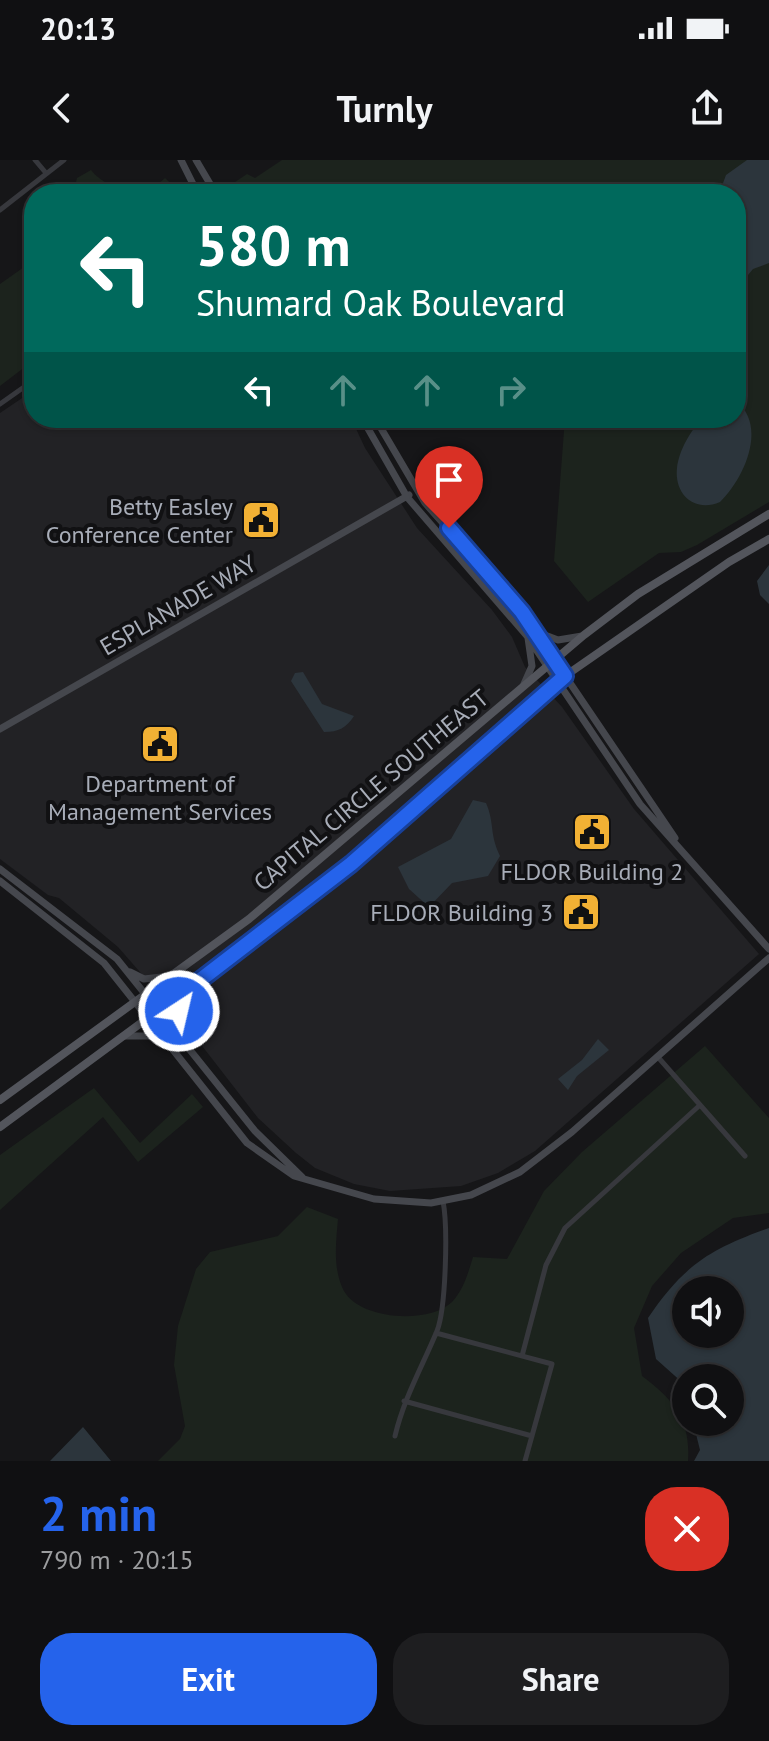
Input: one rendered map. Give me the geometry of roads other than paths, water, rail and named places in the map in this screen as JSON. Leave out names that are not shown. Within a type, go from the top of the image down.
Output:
[{"type":"main road","name":"CAPITAL CIRCLE SOUTHEAST","points":[[0,1100],[321,861],[584,635],[638,594],[769,514]]},
{"type":"main road","name":"CAPITAL CIRCLE SOUTHEAST","points":[[0,1127],[186,991],[351,864],[561,679],[729,562],[769,539]]},
{"type":"street","points":[[35,160],[46,173]]},
{"type":"street","points":[[32,184],[64,160]]},
{"type":"street","points":[[181,160],[193,184]]},
{"type":"street","points":[[196,160],[210,184]]},
{"type":"street","points":[[0,210],[24,191]]},
{"type":"street","points":[[0,404],[24,387]]},
{"type":"street","points":[[368,428],[407,497],[552,664]]},
{"type":"street","points":[[381,428],[417,490],[537,632],[552,664],[640,804],[769,949]]},
{"type":"street","name":"ESPLANADE WAY","points":[[0,729],[417,490]]},
{"type":"street","points":[[453,552],[462,542]]},
{"type":"street","points":[[537,632],[558,640],[584,635]]},
{"type":"street","points":[[521,689],[532,666],[527,636]]},
{"type":"street","points":[[0,869],[94,938],[127,970],[255,1131],[303,1178]]},
{"type":"street","points":[[0,881],[104,963],[247,1143],[282,1169],[374,1199],[443,1201],[471,1195],[520,1172],[572,1132],[769,958]]},
{"type":"street","points":[[42,913],[48,904]]},
{"type":"street","points":[[127,970],[144,979],[170,976]]},
{"type":"street","points":[[180,1037],[179,1011],[186,991]]},
{"type":"street","points":[[122,1037],[148,1036],[166,1043]]},
{"type":"street","points":[[657,1056],[745,1156]]},
{"type":"street","points":[[522,1356],[546,1265],[565,1228],[700,1105]]},
{"type":"street","points":[[395,1436],[404,1401],[436,1333],[444,1270],[443,1201]]},
{"type":"street","points":[[436,1333],[552,1364],[525,1461]]},
{"type":"street","points":[[404,1401],[532,1436]]},
{"type":"place","name":"Betty Easley Conference Center","points":[[261,520]]},
{"type":"place","name":"Department of Management Services","points":[[160,744]]},
{"type":"place","name":"FLDOR Building 2","points":[[592,832]]},
{"type":"place","name":"FLDOR Building 3","points":[[581,912]]}]
